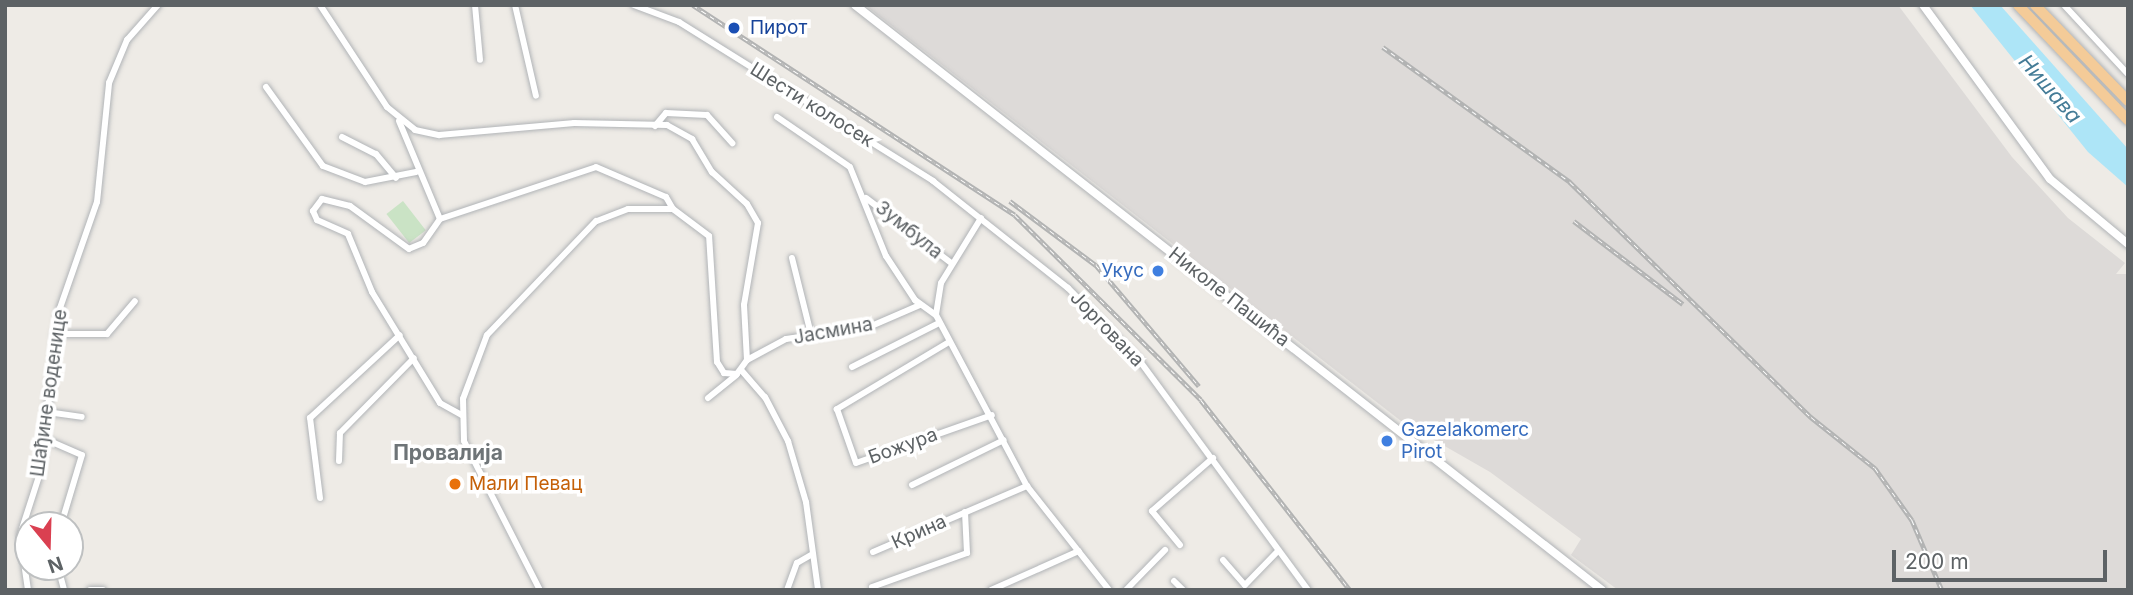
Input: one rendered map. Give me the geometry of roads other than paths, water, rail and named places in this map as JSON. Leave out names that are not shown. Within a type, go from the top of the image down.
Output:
[{"type":"highway","points":[[2018,5],[2128,120]]},
{"type":"highway","points":[[2035,5],[2128,101]]},
{"type":"main road","name":"Николе Пашића","points":[[855,5],[1602,590]]},
{"type":"main road","points":[[1923,5],[1955,40],[2050,179],[2128,244]]},
{"type":"street","name":"Шађине воденице","points":[[28,590],[19,545],[45,439],[55,334],[97,202],[109,83],[127,40],[158,5]]},
{"type":"street","points":[[320,5],[399,121],[416,172],[440,219]]},
{"type":"street","points":[[475,5],[480,60]]},
{"type":"street","points":[[515,5],[536,96]]},
{"type":"street","name":"Шести колосек","points":[[634,5],[712,42],[981,218]]},
{"type":"street","points":[[2064,5],[2128,74]]},
{"type":"street","points":[[267,88],[323,166],[365,182],[416,172]]},
{"type":"street","points":[[655,126],[666,113],[707,115],[732,143]]},
{"type":"street","points":[[776,117],[850,166],[866,198],[886,256],[920,305],[936,315]]},
{"type":"street","points":[[399,121],[439,135],[574,123],[675,128],[692,139],[712,172],[747,204],[758,223],[744,305],[747,360],[739,372],[708,398]]},
{"type":"street","points":[[342,136],[376,154],[396,178]]},
{"type":"street","points":[[461,415],[440,403],[372,292],[348,234],[317,220],[313,208],[322,199],[350,206],[409,250],[423,243],[440,219],[596,167],[666,197],[673,209],[709,236],[717,362],[724,373],[739,372],[765,397],[788,441],[806,502],[811,555],[818,590]]},
{"type":"street","name":"Зумбула","points":[[866,198],[951,263]]},
{"type":"street","points":[[540,590],[471,460],[461,415],[492,328],[581,235],[614,212],[673,209]]},
{"type":"street","points":[[981,218],[951,263],[936,315],[992,415],[1027,486],[1109,590]]},
{"type":"street","name":"Јоргована","points":[[981,218],[1123,342],[1213,458],[1308,590]]},
{"type":"street","points":[[792,258],[811,334]]},
{"type":"street","points":[[55,334],[107,334],[135,301]]},
{"type":"street","name":"Јасмина","points":[[747,360],[780,341],[869,327],[920,305]]},
{"type":"street","points":[[852,367],[939,323]]},
{"type":"street","points":[[320,498],[310,418],[400,335]]},
{"type":"street","name":"Божура","points":[[949,342],[860,394],[836,414],[856,463],[992,415]]},
{"type":"street","points":[[339,461],[340,433],[414,358]]},
{"type":"street","points":[[47,412],[82,417]]},
{"type":"street","points":[[45,439],[82,455],[65,511]]},
{"type":"street","points":[[912,485],[1004,440]]},
{"type":"street","points":[[1180,545],[1152,511],[1213,458]]},
{"type":"street","name":"Крина","points":[[873,552],[1027,486]]},
{"type":"street","name":"Крина","points":[[872,587],[967,552],[965,512]]},
{"type":"street","points":[[1126,590],[1166,550]]},
{"type":"street","points":[[991,590],[1079,551]]},
{"type":"street","points":[[1223,560],[1245,585],[1278,551]]},
{"type":"street","points":[[787,590],[797,563],[811,555]]},
{"type":"street","points":[[1174,581],[1183,590]]},
{"type":"street","points":[[89,590],[103,590]]},
{"type":"water","name":"Нишава","points":[[1970,5],[2000,5],[2128,149],[2128,187],[2088,152]]},
{"type":"railway","points":[[693,5],[1015,215],[1201,400],[1350,590]]},
{"type":"railway","points":[[1383,47],[1570,182],[1811,417],[1875,468],[1912,520],[1942,590]]},
{"type":"railway","points":[[1010,201],[1096,265],[1199,386]]},
{"type":"railway","points":[[1574,221],[1683,304]]},
{"type":"place","name":"Пирот","points":[[734,28]]},
{"type":"place","name":"Укус","points":[[1158,271]]},
{"type":"place","name":"Gazelakomerc Pirot","points":[[1387,441]]},
{"type":"place","name":"Мали Певац","points":[[455,484]]},
{"type":"district","name":"Провалија","points":[[448,453]]}]
